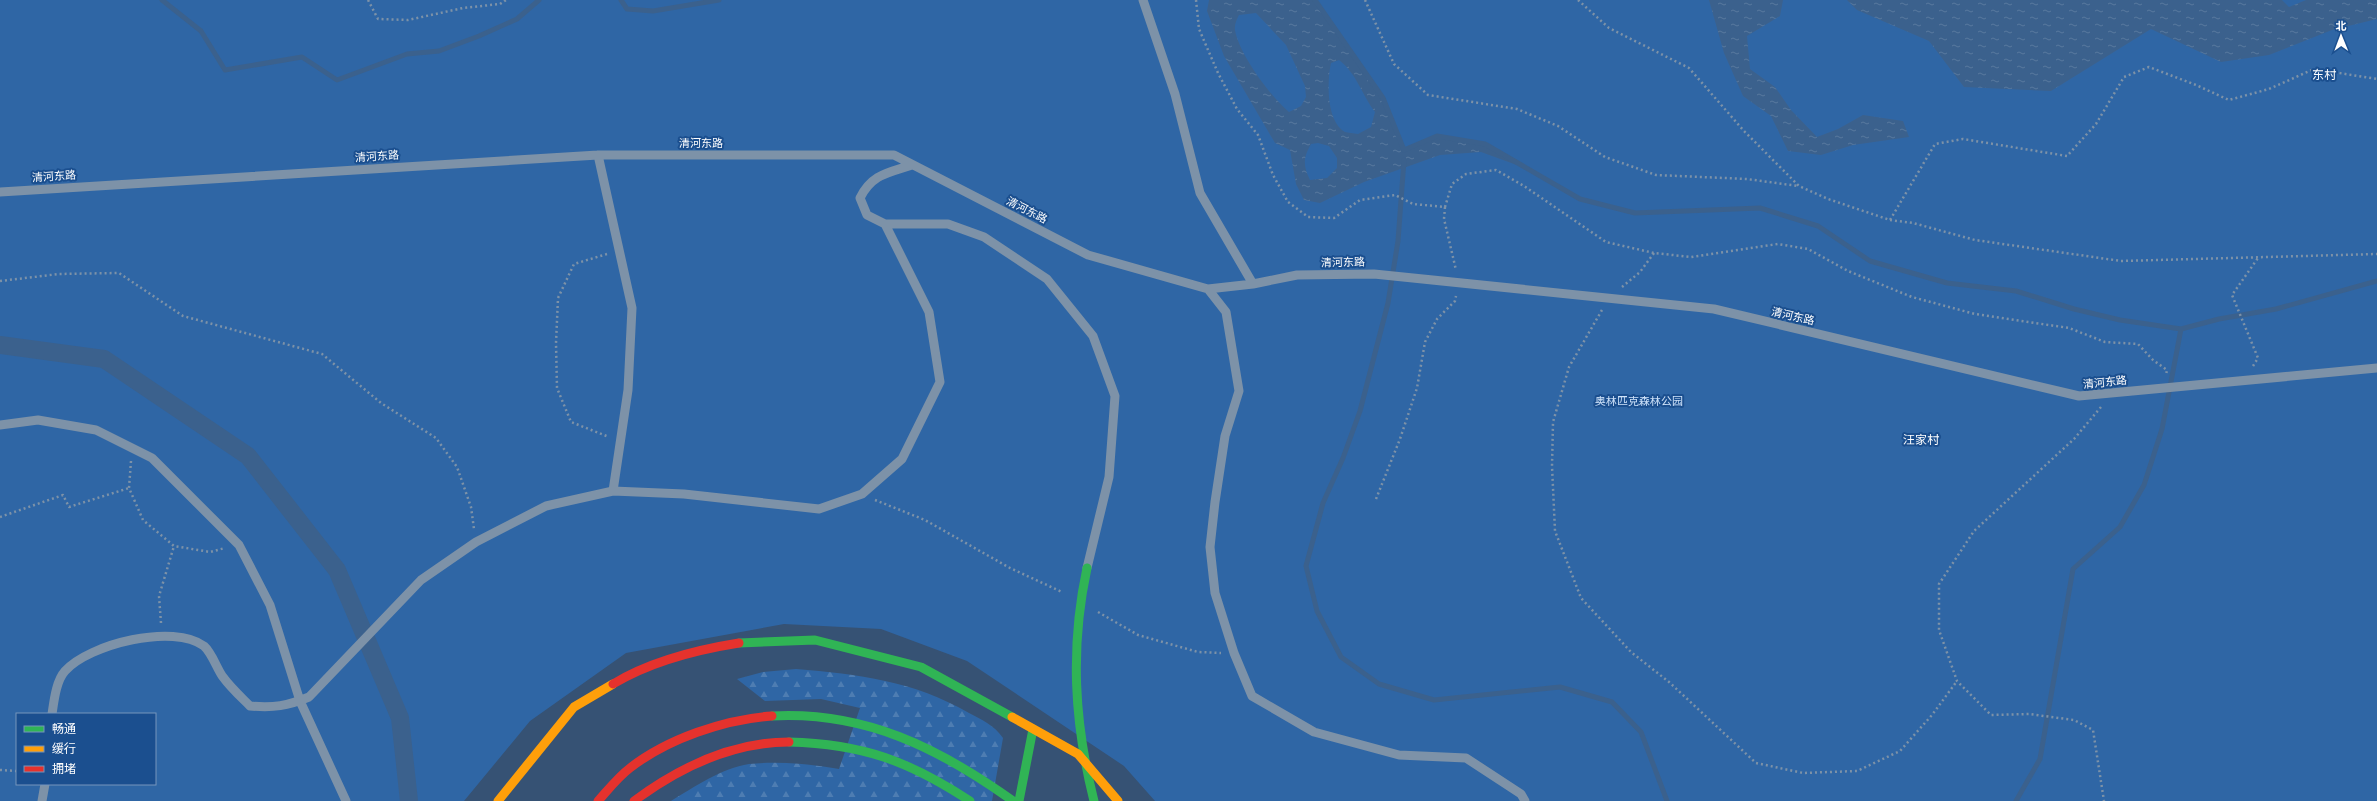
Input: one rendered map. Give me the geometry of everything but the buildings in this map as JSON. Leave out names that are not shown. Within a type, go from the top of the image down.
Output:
[{"type":"main road","points":[[1088,568],[1077,618],[1074,668],[1077,718],[1094,801]]},
{"type":"main road","points":[[498,801],[574,707],[628,675],[695,650],[750,641],[815,640],[921,667],[1078,754],[1118,801]]},
{"type":"main road","points":[[598,801],[628,769],[679,740],[714,726],[744,718],[782,714],[802,714],[829,718],[880,729],[935,752],[972,772],[1014,801]]},
{"type":"main road","points":[[1019,801],[1033,729]]},
{"type":"main road","points":[[634,801],[681,770],[722,752],[759,745],[782,743],[847,747],[896,760],[938,780],[970,801]]},
{"type":"lane","points":[[1143,0],[1175,94],[1200,193],[1252,284]]},
{"type":"lane","points":[[598,155],[632,308],[628,390],[613,490]]},
{"type":"lane","name":"清河东路","points":[[0,192],[598,155],[894,155],[1088,255],[1208,289],[1252,284],[1297,275],[1374,274],[1714,309],[2079,396],[2246,379]]},
{"type":"lane","points":[[912,165],[875,178],[866,186],[860,198],[867,215],[885,224],[948,224],[984,237],[1047,279],[1094,336],[1115,396],[1109,477],[1088,568]]},
{"type":"lane","points":[[52,713],[54,699],[64,672],[82,657],[114,645],[161,636],[181,637],[204,647],[224,678],[250,706],[277,708],[300,701],[309,696],[403,601],[421,580],[476,542],[546,506],[613,490],[684,494],[819,509],[862,494],[902,459],[940,382],[929,312],[885,224]]},
{"type":"lane","points":[[1208,289],[1226,312],[1239,392],[1225,436],[1210,547],[1215,593],[1234,653],[1252,696],[1314,732],[1399,754],[1466,758],[1521,794],[1525,801]]},
{"type":"lane","points":[[2246,379],[2377,368]]},
{"type":"lane","points":[[0,425],[38,420],[96,430],[152,458],[239,544],[270,604],[300,701],[346,801]]},
{"type":"lane","points":[[42,801],[45,785]]},
{"type":"path","points":[[368,0],[378,19],[408,20],[462,8],[500,4],[506,0]]},
{"type":"path","points":[[1196,0],[1199,29],[1212,58],[1237,109],[1258,135],[1273,175],[1288,202],[1308,217],[1334,218],[1360,200],[1395,196],[1413,204],[1445,207]]},
{"type":"path","points":[[1365,0],[1394,64],[1428,95],[1517,109],[1558,126],[1605,157],[1656,175],[1747,179],[1799,186],[1828,199],[1890,220],[1913,222],[1975,240],[2121,261],[2377,254]]},
{"type":"path","points":[[1578,0],[1609,28],[1689,68],[1744,131],[1799,186]]},
{"type":"path","points":[[1890,220],[1935,144],[1964,139],[2067,156],[2096,124],[2124,77],[2149,68],[2196,85],[2229,100],[2268,89],[2314,69],[2377,79]]},
{"type":"path","points":[[1376,499],[1400,439],[1417,388],[1425,342],[1437,319],[1454,301],[1459,283],[1444,219],[1445,207],[1452,184],[1466,174],[1496,170],[1524,186],[1606,242],[1654,254],[1691,257],[1778,244],[1808,249],[1848,271],[1912,297],[1975,314],[2069,328],[2105,342],[2138,344],[2153,360],[2167,370],[2165,388]]},
{"type":"path","points":[[619,250],[574,264],[558,298],[556,343],[557,388],[571,422],[620,442]]},
{"type":"path","points":[[1654,254],[1640,272],[1609,298],[1569,367],[1553,422],[1552,466],[1555,532],[1581,598],[1631,652],[1669,682],[1756,763],[1803,773],[1857,771],[1900,751],[1932,715],[1957,681]]},
{"type":"path","points":[[2246,379],[2258,358],[2232,295],[2258,257]]},
{"type":"path","points":[[0,281],[59,274],[120,273],[183,316],[322,354],[381,403],[436,438],[457,467],[471,507],[476,542]]},
{"type":"path","points":[[2104,801],[2093,730],[2074,720],[2029,714],[1991,715],[1957,681],[1939,630],[1939,584],[1974,531],[2074,439],[2113,393]]},
{"type":"path","points":[[132,448],[129,488],[143,520],[174,546],[210,552],[239,544]]},
{"type":"path","points":[[0,517],[63,495],[69,507],[129,488]]},
{"type":"path","points":[[862,494],[925,520],[1010,568],[1064,593]]},
{"type":"path","points":[[161,636],[159,596],[174,546]]},
{"type":"path","points":[[1091,608],[1138,635],[1198,652],[1234,653]]},
{"type":"path","points":[[0,770],[16,771]]},
{"type":"green space","name":"奥林匹克森林公园","points":[[0,0],[2377,0],[2377,801],[1155,801],[1124,766],[967,661],[881,629],[784,624],[626,653],[530,721],[464,801],[0,801]]},
{"type":"green space","points":[[796,669],[841,673],[906,686],[948,702],[988,723],[1003,738],[992,801],[671,801],[719,774],[739,766],[749,764],[794,764],[839,769],[860,708],[821,699],[765,701],[737,679],[763,672]]},
{"type":"water","points":[[1209,0],[1315,0],[1383,98],[1404,149],[1437,136],[1485,144],[1525,168],[1481,152],[1440,155],[1364,182],[1320,203],[1304,200],[1296,184],[1290,150],[1275,143],[1224,56],[1207,11]],"holes":[[[1256,13],[1286,45],[1305,86],[1306,97],[1301,106],[1289,112],[1273,96],[1256,74],[1242,51],[1238,40],[1235,28],[1239,15]],[[1339,60],[1345,66],[1355,78],[1375,112],[1371,127],[1358,134],[1345,132],[1339,127],[1334,119],[1329,100],[1331,63]],[[1318,143],[1329,146],[1337,158],[1337,168],[1327,178],[1310,180],[1305,166],[1305,158],[1311,144]]]},
{"type":"water","points":[[1709,0],[1783,0],[1780,16],[1747,36],[1750,69],[1775,87],[1791,110],[1817,137],[1838,129],[1863,115],[1903,121],[1909,137],[1853,145],[1821,155],[1788,151],[1771,116],[1743,96],[1724,53]]},
{"type":"water","points":[[1847,0],[2282,0],[2289,7],[2306,0],[2377,0],[2377,19],[2332,30],[2269,55],[2221,62],[2151,29],[2051,91],[1964,87],[1929,41],[1857,10]]},
{"type":"waterway","points":[[162,0],[201,31],[225,70],[302,57],[337,80],[407,54],[439,51],[479,36],[517,19],[539,0]]},
{"type":"waterway","points":[[621,0],[627,9],[653,11],[719,0]]},
{"type":"waterway","points":[[1315,0],[1383,98],[1404,150],[1437,136],[1485,144],[1580,199],[1635,213],[1760,208],[1818,226],[1870,261],[1947,283],[2016,291],[2074,309],[2120,320],[2181,329]]},
{"type":"waterway","points":[[1404,160],[1398,241],[1388,303],[1360,411],[1343,458],[1323,503],[1306,566],[1317,611],[1341,657],[1379,684],[1434,700],[1560,687],[1612,702],[1641,732],[1667,801]]},
{"type":"waterway","points":[[2016,801],[2040,759],[2073,569],[2120,527],[2144,485],[2162,429],[2181,329],[2219,319],[2276,309],[2377,281]]},
{"type":"waterway","points":[[0,345],[104,359],[248,456],[337,570],[400,718],[409,801]]},
{"type":"traffic: fast","points":[[1087,568],[1078,627],[1076,656],[1082,742],[1094,801]]},
{"type":"traffic: fast","points":[[739,643],[815,640],[921,667],[1012,717]]},
{"type":"traffic: fast","points":[[772,716],[806,716],[838,720],[870,727],[900,737],[929,749],[985,782],[1013,801]]},
{"type":"traffic: fast","points":[[1019,801],[1033,729]]},
{"type":"traffic: fast","points":[[789,742],[840,746],[884,757],[926,775],[970,801]]},
{"type":"traffic: slow","points":[[498,801],[574,707],[613,684]]},
{"type":"traffic: slow","points":[[1012,717],[1078,754],[1118,801]]},
{"type":"traffic: jam","points":[[613,684],[658,663],[706,649],[739,643]]},
{"type":"traffic: jam","points":[[598,801],[626,772],[661,748],[697,732],[716,726],[735,721],[772,716]]},
{"type":"traffic: jam","points":[[634,801],[669,777],[707,759],[747,746],[789,742]]},
{"type":"district","name":"东村","points":[[2324,75]]},
{"type":"district","name":"汪家村","points":[[1921,440]]}]
